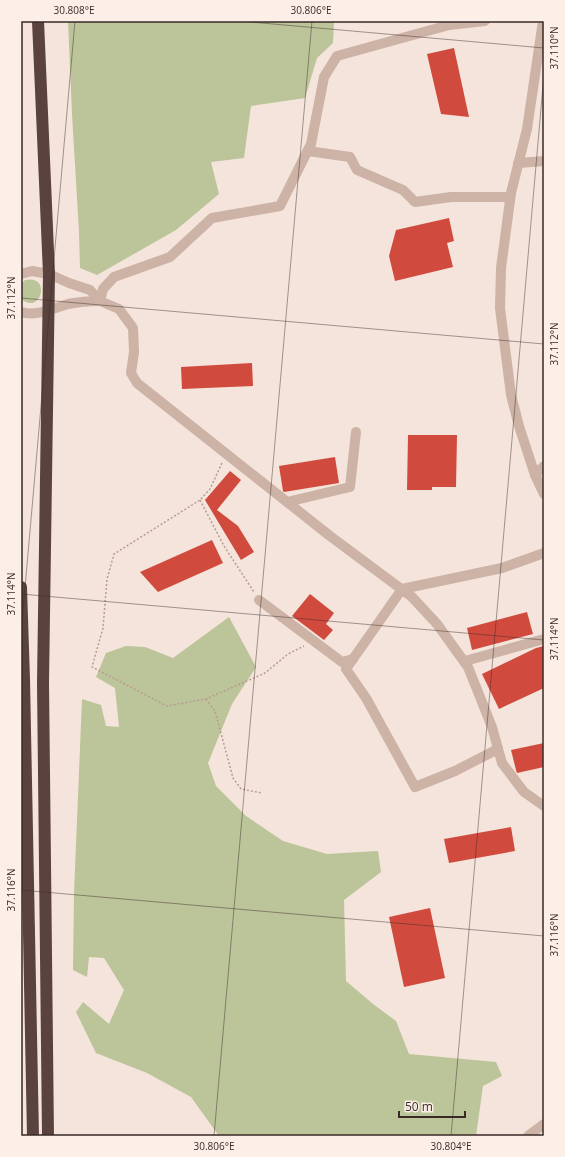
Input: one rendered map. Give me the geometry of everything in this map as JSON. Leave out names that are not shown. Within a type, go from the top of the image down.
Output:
[{"type":"highway","points":[[38,21],[49,274],[43,683],[48,1136]]},
{"type":"highway","points":[[21,588],[32,1136]]},
{"type":"street","points":[[100,301],[103,289],[114,277],[170,258],[212,218],[280,206],[311,144],[324,77],[337,56],[450,25],[485,21]]},
{"type":"street","points":[[543,21],[527,129],[510,197],[501,268],[500,308],[511,395],[519,426],[535,475],[544,494]]},
{"type":"street","points":[[308,151],[350,157],[357,170],[403,190],[415,202],[451,197],[510,197]]},
{"type":"street","points":[[518,163],[544,161]]},
{"type":"street","points":[[21,274],[32,271],[49,274],[90,290],[100,301]]},
{"type":"street","points":[[21,312],[25,314],[69,304],[91,301],[100,301],[119,309],[133,328],[134,352],[131,373],[137,383],[287,502],[412,597],[437,624],[468,667],[492,727],[502,763],[524,792],[544,806]]},
{"type":"street","points":[[287,502],[350,487],[356,432]]},
{"type":"street","points":[[535,475],[544,466]]},
{"type":"street","points":[[498,749],[456,771],[415,787],[366,698],[346,669],[402,589],[502,568],[544,553]]},
{"type":"street","points":[[259,600],[342,662],[353,659]]},
{"type":"street","points":[[465,661],[544,639]]},
{"type":"street","points":[[528,1136],[544,1124]]},
{"type":"path","points":[[226,454],[210,489],[200,500],[114,554],[107,579],[103,628],[92,667],[167,706],[206,699],[264,673],[288,654],[314,641]]},
{"type":"path","points":[[200,500],[224,546],[259,600]]},
{"type":"path","points":[[206,699],[215,711],[233,778],[241,789],[262,793]]},
{"type":"green space","points":[[68,21],[334,21],[333,43],[317,58],[305,98],[251,106],[244,158],[211,162],[219,194],[176,230],[97,275],[80,268]]},
{"type":"green space","points":[[25,280],[33,280],[39,283],[41,294],[34,302],[28,303],[21,299],[21,284]]},
{"type":"green space","points":[[229,617],[256,667],[232,704],[208,763],[216,786],[246,816],[283,841],[327,854],[378,851],[381,872],[344,900],[346,981],[396,1021],[409,1054],[496,1062],[502,1076],[483,1086],[476,1136],[219,1136],[191,1097],[147,1073],[96,1053],[76,1012],[83,1002],[109,1024],[124,990],[104,958],[89,957],[87,977],[73,970],[74,894],[82,699],[101,705],[106,726],[119,727],[115,688],[96,677],[106,653],[126,646],[145,647],[173,658]]},
{"type":"building","points":[[454,48],[469,117],[441,114],[427,54]]},
{"type":"building","points":[[449,218],[454,241],[447,243],[453,267],[395,281],[389,256],[396,230]]},
{"type":"building","points":[[252,363],[253,386],[182,389],[181,367]]},
{"type":"building","points":[[408,435],[457,435],[456,487],[432,487],[432,490],[407,490]]},
{"type":"building","points":[[335,457],[339,483],[283,491],[279,466]]},
{"type":"building","points":[[230,471],[241,480],[217,510],[238,526],[254,552],[241,560],[205,500]]},
{"type":"building","points":[[212,540],[223,563],[158,592],[140,572]]},
{"type":"building","points":[[310,594],[334,613],[326,624],[333,630],[324,640],[292,616]]},
{"type":"building","points":[[527,612],[533,634],[472,650],[467,628]]},
{"type":"building","points":[[544,646],[544,688],[499,709],[482,674],[536,648]]},
{"type":"building","points":[[544,743],[544,767],[517,773],[511,750]]},
{"type":"building","points":[[511,827],[515,851],[449,863],[444,839]]},
{"type":"building","points":[[430,908],[445,978],[404,987],[389,917]]}]
